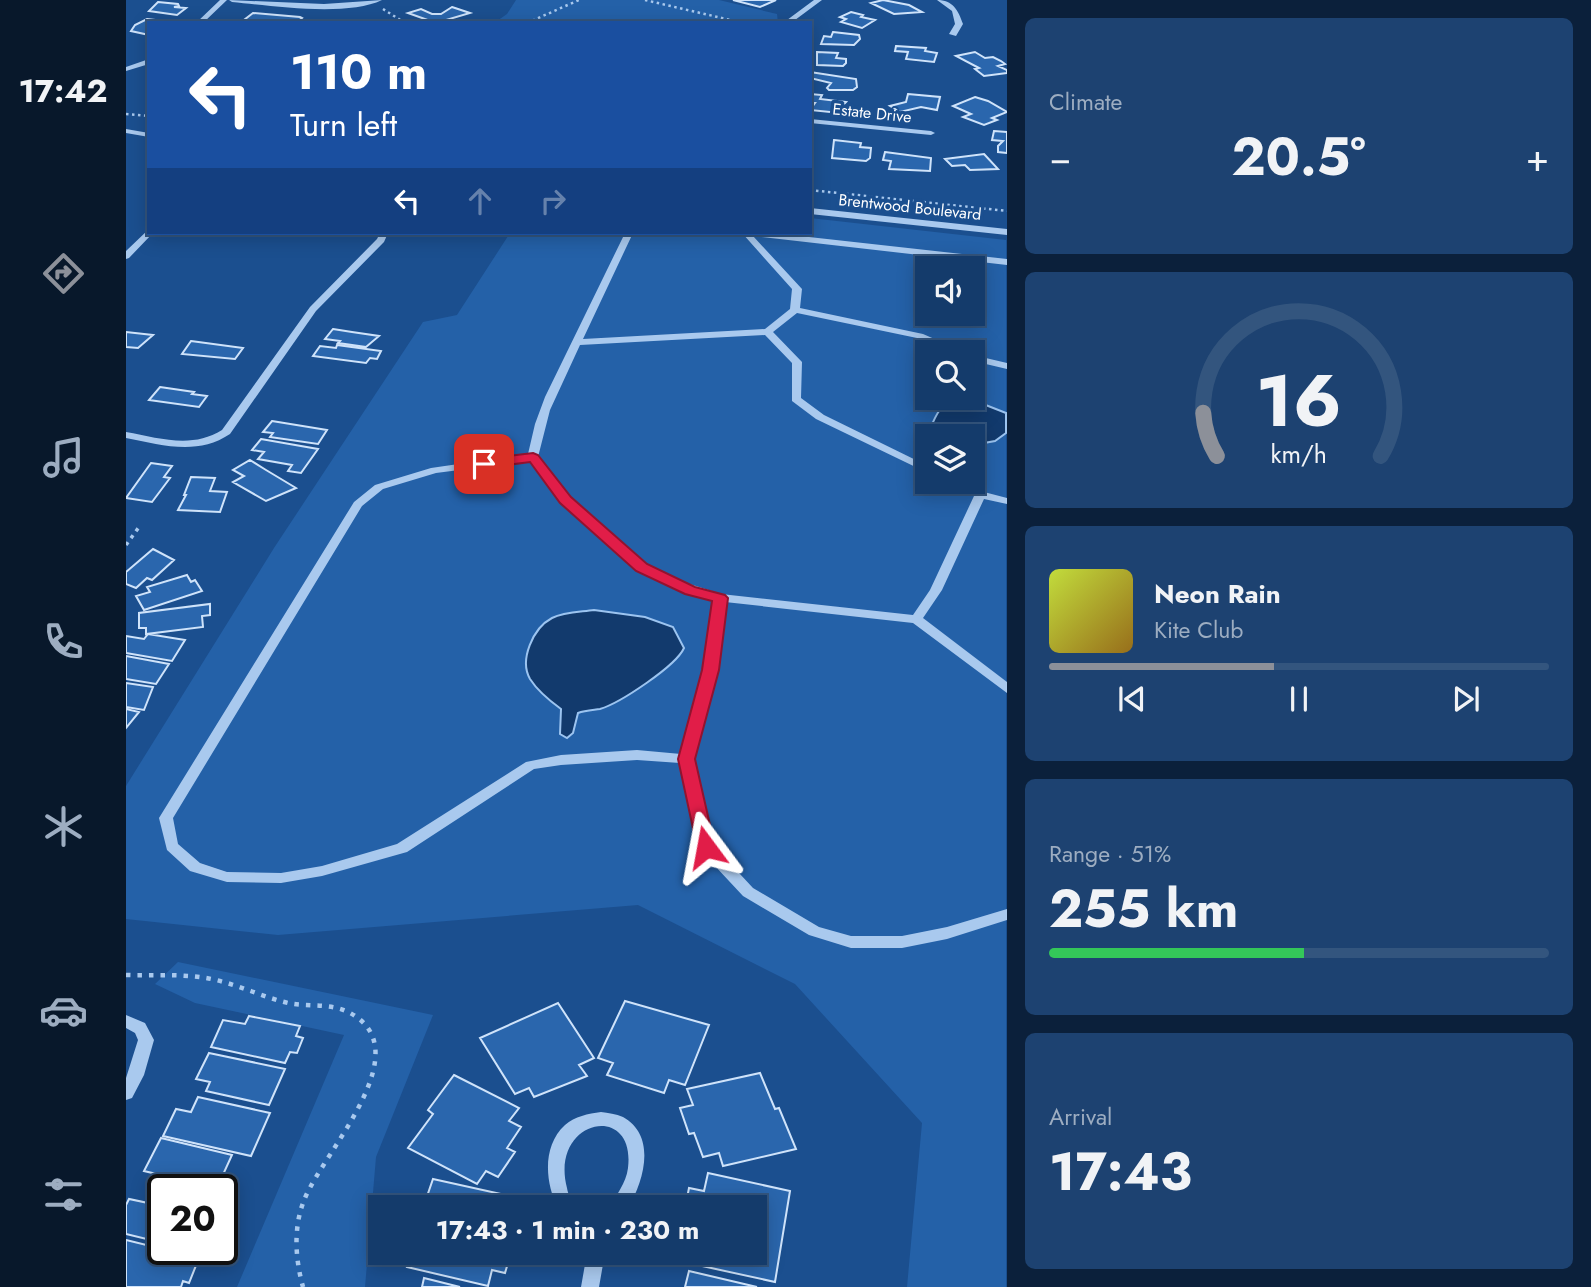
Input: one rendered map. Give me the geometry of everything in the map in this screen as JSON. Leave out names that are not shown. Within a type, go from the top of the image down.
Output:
[{"type":"street","points":[[201,21],[223,0]]},
{"type":"street","points":[[232,0],[298,6],[353,6],[375,1]]},
{"type":"street","points":[[789,21],[819,0]]},
{"type":"street","points":[[940,0],[955,10],[959,24],[953,34]]},
{"type":"street","points":[[126,69],[147,62]]},
{"type":"street","name":"Estate Drive","points":[[812,121],[931,133]]},
{"type":"street","points":[[126,133],[147,136]]},
{"type":"street","name":"Brentwood Boulevard","points":[[812,211],[1006,232]]},
{"type":"street","points":[[126,256],[147,234]]},
{"type":"street","points":[[126,435],[183,444],[201,445],[214,442],[226,432],[313,309],[383,235]]},
{"type":"street","points":[[628,235],[538,422],[533,457],[565,500],[641,568],[690,590],[720,598],[916,619],[1006,689]]},
{"type":"street","points":[[577,342],[767,332],[795,310],[797,289],[748,235]]},
{"type":"street","points":[[795,310],[929,340]]},
{"type":"street","points":[[767,332],[797,362],[796,399],[820,417],[915,464]]},
{"type":"street","points":[[985,361],[1006,366]]},
{"type":"street","points":[[533,457],[435,470],[379,487],[358,505],[166,818],[172,846],[195,867],[227,877],[281,878],[322,871],[402,848],[531,765],[561,760],[637,755],[686,759]]},
{"type":"street","points":[[916,619],[936,590],[980,495],[1006,501]]},
{"type":"street","points":[[720,598],[710,670],[686,759],[706,847],[748,892],[814,931],[851,942],[902,942],[947,933],[1006,915]]},
{"type":"street","points":[[126,1021],[139,1028],[146,1040],[136,1075],[126,1093]]},
{"type":"street","points":[[562,1195],[556,1184],[556,1160],[565,1138],[577,1124],[598,1118],[616,1122],[632,1135],[639,1149],[635,1173],[627,1195]]},
{"type":"street","points":[[590,1287],[594,1265]]},
{"type":"lane","points":[[770,235],[1006,262]]},
{"type":"path","points":[[532,21],[579,0]]},
{"type":"path","points":[[645,0],[734,21]]},
{"type":"path","points":[[375,1],[402,21]]},
{"type":"path","points":[[126,114],[147,116]]},
{"type":"path","points":[[812,190],[1006,211]]},
{"type":"path","points":[[126,545],[139,527]]},
{"type":"path","points":[[126,975],[216,980],[286,1003],[346,1010],[363,1020],[372,1032],[376,1047],[369,1087],[361,1106],[306,1195],[298,1221],[296,1244],[303,1287]]},
{"type":"shaded area","points":[[516,0],[719,0],[777,14],[778,21],[497,21],[507,14]]},
{"type":"shaded area","points":[[812,218],[1006,240],[1006,1287],[907,1287],[922,1123],[795,984],[638,905],[278,935],[126,919],[126,786],[274,548],[423,322],[457,315],[509,235],[812,235]]},
{"type":"shaded area","points":[[985,405],[1006,413],[1006,433],[995,441],[985,443],[985,424],[932,424],[940,410],[985,410]]},
{"type":"shaded area","points":[[594,610],[645,617],[673,627],[684,648],[659,674],[633,692],[600,709],[578,713],[573,733],[567,738],[560,734],[561,709],[530,679],[527,654],[539,629],[552,618],[567,613]]},
{"type":"shaded area","points":[[178,962],[433,1015],[376,1157],[373,1195],[368,1195],[365,1287],[237,1287],[344,1035],[195,1003],[155,984]]},
{"type":"building","points":[[733,0],[776,0],[760,7]]},
{"type":"building","points":[[883,0],[909,5],[922,12],[894,14],[871,3]]},
{"type":"building","points":[[158,2],[178,4],[179,6],[174,7],[186,8],[177,15],[149,11]]},
{"type":"building","points":[[452,7],[470,13],[443,21],[430,21],[408,13],[421,9],[432,14],[441,14]]},
{"type":"building","points":[[851,12],[875,20],[862,28],[841,22],[846,19],[840,17]]},
{"type":"building","points":[[253,13],[302,18],[298,21],[244,20]]},
{"type":"building","points":[[147,19],[164,21],[147,21],[147,35],[131,31],[135,25]]},
{"type":"building","points":[[833,32],[859,35],[860,39],[854,45],[821,44],[824,36],[831,37]]},
{"type":"building","points":[[896,46],[926,48],[925,51],[937,53],[934,62],[906,59],[908,52],[895,51]]},
{"type":"building","points":[[817,52],[838,53],[836,58],[846,59],[846,63],[843,66],[817,65]]},
{"type":"building","points":[[975,52],[985,58],[993,57],[1001,61],[1005,64],[998,66],[1007,70],[1007,73],[984,76],[975,69],[979,68],[956,56]]},
{"type":"building","points":[[812,72],[856,79],[857,87],[853,90],[829,90],[827,88],[831,83],[812,78]]},
{"type":"building","points":[[812,94],[822,95],[820,99],[846,102],[841,107],[845,110],[840,113],[812,110],[815,103],[812,103]]},
{"type":"building","points":[[908,94],[940,97],[937,110],[921,107],[900,112],[890,106],[906,102]]},
{"type":"building","points":[[975,97],[1007,112],[992,118],[997,120],[984,125],[963,117],[971,114],[953,106]]},
{"type":"building","points":[[994,131],[1007,132],[1007,153],[998,152],[998,146],[1003,141],[992,140]]},
{"type":"building","points":[[834,140],[861,143],[860,147],[871,148],[870,158],[866,161],[832,158]]},
{"type":"building","points":[[885,152],[931,158],[930,171],[889,169],[891,161],[883,160]]},
{"type":"building","points":[[984,154],[998,169],[970,170],[965,165],[952,166],[945,159]]},
{"type":"building","points":[[333,329],[379,336],[366,347],[338,343],[340,341],[325,339]]},
{"type":"building","points":[[126,332],[153,335],[138,348],[126,347]]},
{"type":"building","points":[[191,341],[243,348],[235,359],[182,354]]},
{"type":"building","points":[[337,345],[381,351],[377,359],[370,358],[366,363],[313,356],[320,346],[336,348]]},
{"type":"building","points":[[160,387],[207,396],[199,407],[149,400]]},
{"type":"building","points":[[272,421],[327,430],[318,444],[270,437],[273,433],[263,432]]},
{"type":"building","points":[[261,439],[318,449],[301,473],[288,471],[292,465],[258,459],[264,452],[252,450]]},
{"type":"building","points":[[250,460],[296,488],[266,501],[233,482],[244,476],[233,470]]},
{"type":"building","points":[[151,463],[172,466],[164,477],[170,478],[152,502],[126,498]]},
{"type":"building","points":[[191,477],[215,478],[210,491],[227,492],[220,512],[178,510]]},
{"type":"building","points":[[153,549],[174,560],[152,580],[147,578],[136,588],[126,584],[126,572]]},
{"type":"building","points":[[187,575],[191,582],[195,580],[202,591],[144,610],[136,596],[150,592],[147,587]]},
{"type":"building","points":[[210,604],[210,615],[202,616],[203,627],[146,634],[146,628],[139,628],[139,613]]},
{"type":"building","points":[[148,634],[185,640],[172,661],[126,653],[126,636],[144,639]]},
{"type":"building","points":[[126,656],[169,664],[156,684],[126,679]]},
{"type":"building","points":[[126,683],[153,687],[144,710],[126,707]]},
{"type":"building","points":[[126,709],[139,712],[126,728]]},
{"type":"building","points":[[625,1001],[709,1025],[685,1085],[669,1080],[664,1093],[607,1075],[613,1063],[598,1058]]},
{"type":"building","points":[[558,1003],[594,1058],[579,1065],[587,1076],[534,1097],[529,1088],[515,1094],[480,1038]]},
{"type":"building","points":[[249,1016],[300,1026],[296,1036],[303,1038],[297,1053],[290,1052],[285,1063],[211,1047],[223,1020],[245,1024]]},
{"type":"building","points":[[209,1053],[285,1069],[269,1105],[206,1091],[210,1082],[196,1079]]},
{"type":"building","points":[[760,1073],[775,1109],[779,1108],[796,1149],[723,1166],[719,1153],[703,1157],[694,1133],[689,1134],[680,1108],[693,1105],[687,1089]]},
{"type":"building","points":[[454,1075],[519,1108],[509,1121],[521,1127],[507,1148],[515,1152],[498,1177],[486,1171],[477,1184],[408,1148],[433,1114],[428,1110]]},
{"type":"building","points":[[198,1097],[270,1113],[251,1156],[163,1136],[176,1109],[191,1112]]},
{"type":"building","points":[[161,1138],[232,1155],[223,1174],[157,1174],[144,1171]]},
{"type":"building","points":[[708,1173],[790,1191],[775,1282],[698,1265],[767,1265],[767,1195],[688,1195],[689,1188],[704,1191]]},
{"type":"building","points":[[433,1179],[505,1195],[427,1195]]},
{"type":"building","points":[[129,1199],[147,1203],[147,1239],[126,1234],[126,1205]]},
{"type":"building","points":[[126,1240],[147,1245],[147,1265],[196,1265],[189,1283],[183,1281],[181,1287],[126,1287]]},
{"type":"building","points":[[507,1265],[505,1273],[492,1270],[488,1286],[407,1267]]},
{"type":"building","points":[[689,1271],[757,1287],[685,1287]]},
{"type":"building","points":[[424,1278],[460,1287],[422,1287]]},
{"type":"route","points":[[484,464],[533,457],[565,500],[641,568],[690,590],[720,598],[710,670],[686,759],[706,847]]}]
